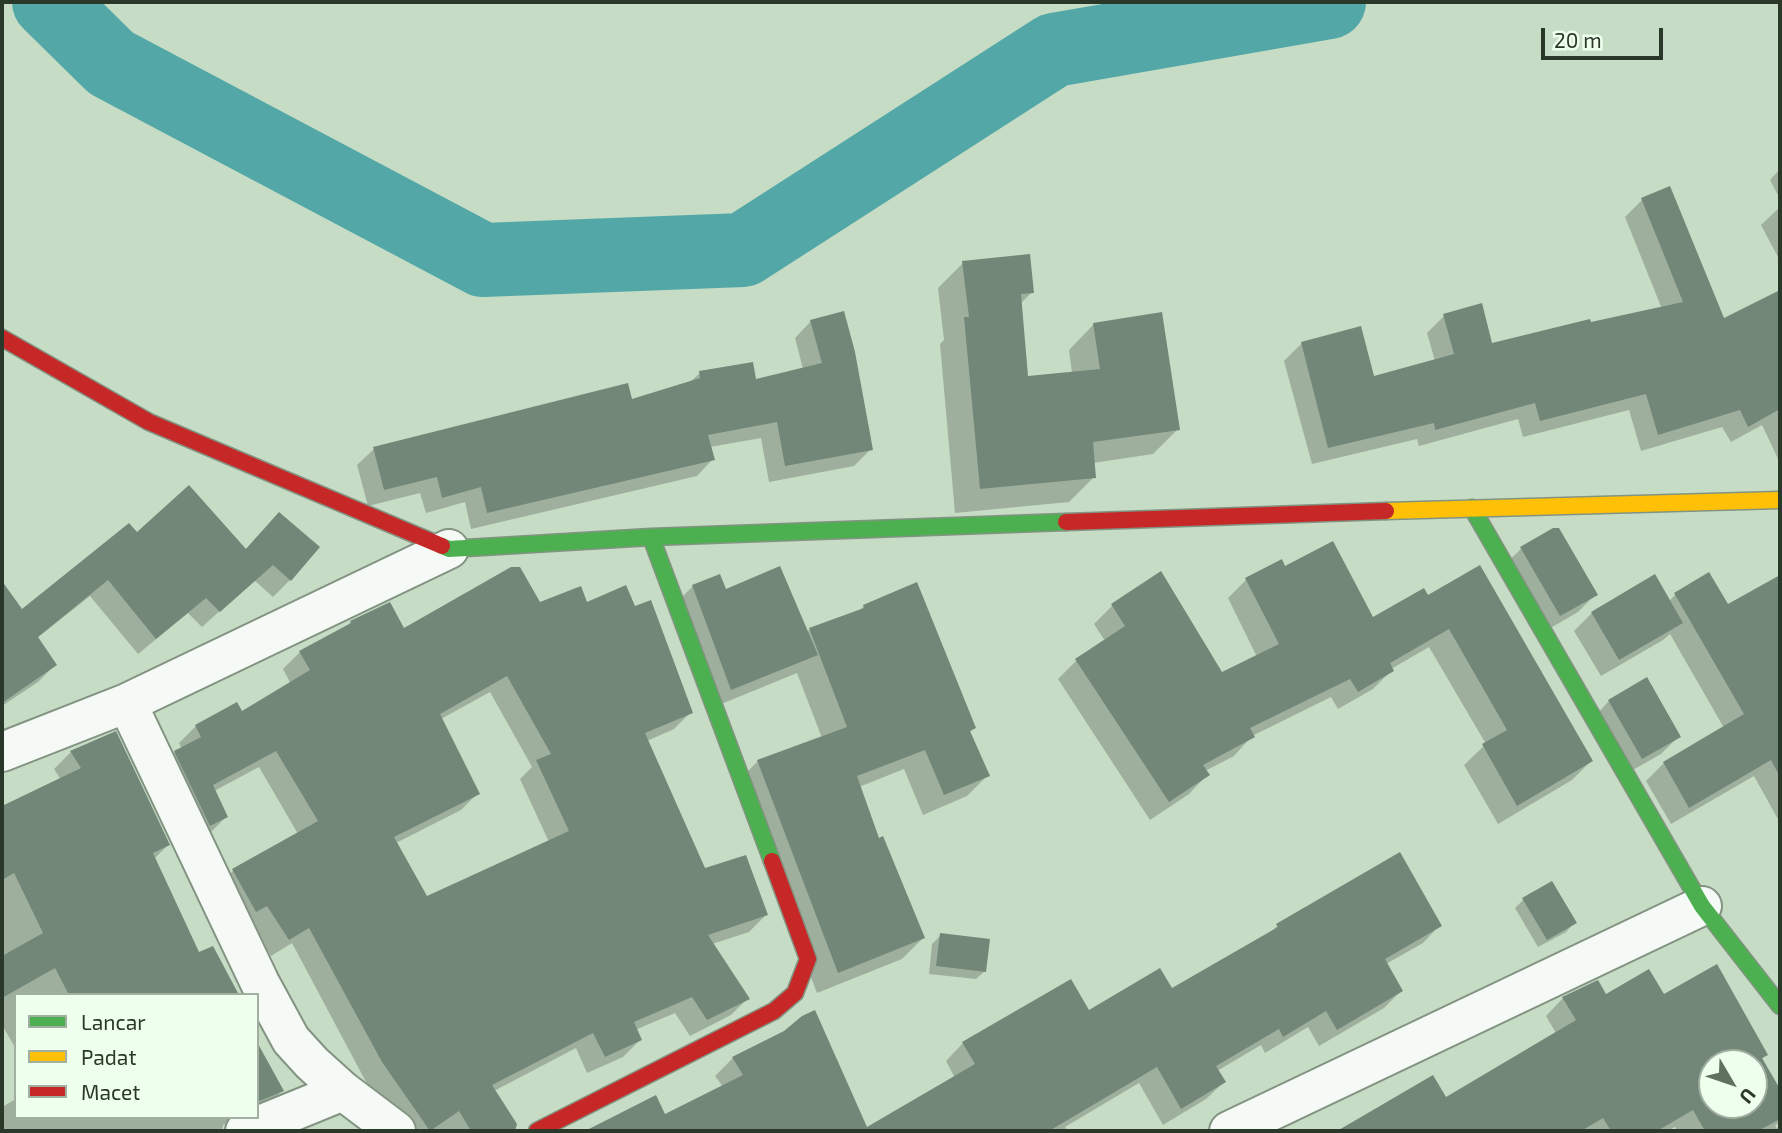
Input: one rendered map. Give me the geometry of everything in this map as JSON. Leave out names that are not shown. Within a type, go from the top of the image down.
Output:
[{"type":"street","points":[[2,338],[149,422],[449,549]]},
{"type":"street","points":[[2,752],[127,703],[449,549],[651,537],[1780,499]]},
{"type":"street","points":[[1472,508],[1702,906],[1780,1006]]},
{"type":"street","points":[[537,1131],[774,1011],[795,993],[808,959],[651,537]]},
{"type":"street","points":[[127,703],[260,983],[291,1040],[343,1091],[396,1131]]},
{"type":"street","points":[[1230,1131],[1702,906]]},
{"type":"street","points":[[245,1131],[343,1091]]},
{"type":"building","points":[[1670,186],[1724,318],[1780,290],[1780,409],[1748,427],[1740,410],[1658,435],[1646,394],[1540,421],[1535,403],[1435,430],[1434,423],[1328,448],[1301,342],[1361,326],[1374,376],[1454,354],[1443,314],[1482,303],[1492,343],[1590,319],[1591,322],[1683,302],[1641,198]]},
{"type":"building","points":[[1030,254],[1034,293],[1021,294],[1028,376],[1100,369],[1093,323],[1162,312],[1180,430],[1093,442],[1096,478],[980,489],[964,317],[969,317],[962,261]]},
{"type":"building","points":[[844,311],[855,352],[873,450],[785,466],[777,422],[708,435],[715,460],[487,513],[481,487],[442,498],[437,477],[384,490],[373,447],[628,383],[632,399],[700,378],[699,371],[753,362],[756,379],[822,363],[810,320]]},
{"type":"building","points":[[189,485],[246,549],[279,512],[320,547],[291,581],[273,565],[220,612],[206,598],[156,639],[108,580],[38,637],[57,665],[2,703],[2,581],[22,609],[129,523],[137,532]]},
{"type":"building","points":[[1553,528],[1559,528],[1598,595],[1560,616],[1520,547]]},
{"type":"building","points":[[1333,541],[1373,617],[1424,588],[1428,595],[1480,565],[1593,761],[1517,806],[1482,744],[1507,730],[1449,629],[1390,663],[1394,671],[1358,692],[1350,679],[1250,728],[1255,737],[1203,765],[1210,775],[1169,802],[1075,659],[1125,626],[1111,604],[1161,571],[1222,672],[1279,644],[1245,578],[1282,559],[1285,566]]},
{"type":"building","points":[[780,566],[818,655],[731,690],[692,585],[720,574],[726,589]]},
{"type":"building","points":[[511,567],[520,567],[540,602],[581,586],[587,602],[626,585],[635,606],[651,600],[693,713],[645,733],[705,868],[746,855],[768,915],[708,935],[750,999],[707,1020],[692,997],[634,1022],[642,1040],[605,1057],[593,1033],[492,1085],[517,1124],[515,1131],[471,1131],[459,1111],[430,1131],[382,1062],[309,928],[289,940],[267,906],[256,912],[232,869],[318,821],[276,751],[213,785],[228,817],[210,826],[174,751],[201,737],[195,725],[237,702],[242,711],[310,670],[299,651],[351,623],[350,621],[390,602],[404,628]],"holes":[[[507,676],[551,754],[536,760],[569,831],[427,896],[394,837],[480,794],[440,714]]]},
{"type":"building","points":[[1709,572],[1728,604],[1780,575],[1780,777],[1771,760],[1689,808],[1663,762],[1744,714],[1674,593]]},
{"type":"building","points":[[1655,574],[1683,623],[1619,660],[1591,612]]},
{"type":"building","points":[[917,582],[976,728],[970,731],[990,776],[944,795],[925,750],[857,776],[879,838],[883,836],[925,938],[838,973],[757,760],[847,727],[809,628],[864,608],[863,605]]},
{"type":"building","points":[[1647,677],[1681,737],[1642,759],[1608,700]]},
{"type":"building","points":[[116,731],[170,845],[153,853],[199,952],[213,946],[238,993],[68,993],[55,968],[2,998],[2,956],[43,933],[14,873],[2,880],[2,806],[81,768],[70,751]]},
{"type":"building","points":[[1400,852],[1442,926],[1385,959],[1403,991],[1337,1030],[1326,1011],[1283,1037],[1279,1029],[1216,1066],[1226,1082],[1181,1109],[1157,1067],[1049,1131],[585,1131],[656,1095],[665,1114],[743,1075],[732,1057],[784,1031],[802,1016],[815,1010],[867,1127],[975,1064],[962,1042],[1071,979],[1089,1010],[1160,968],[1172,988]]},
{"type":"building","points":[[1552,881],[1577,923],[1547,940],[1522,898]]},
{"type":"building","points":[[940,933],[990,939],[986,972],[936,966]]},
{"type":"building","points":[[1717,964],[1765,1049],[1698,1049],[1698,1119],[1693,1110],[1657,1131],[1611,1131],[1603,1118],[1581,1131],[1337,1131],[1433,1075],[1446,1097],[1576,1020],[1562,997],[1598,980],[1606,994],[1649,969],[1664,994]]},
{"type":"building","points":[[259,1046],[284,1091],[259,1101]]},
{"type":"building","points":[[1768,1068],[1780,1089],[1780,1119],[1758,1131],[1705,1131],[1698,1119],[1768,1119]]},
{"type":"waterway","points":[[49,2],[111,63],[483,260],[743,250],[1054,50],[1329,2]]},
{"type":"traffic: fast","points":[[1472,508],[1702,906],[1780,1006]]},
{"type":"traffic: fast","points":[[442,546],[449,549],[651,537],[1066,522]]},
{"type":"traffic: fast","points":[[651,537],[772,861]]},
{"type":"traffic: slow","points":[[1386,511],[1780,500]]},
{"type":"traffic: jam","points":[[2,338],[149,422],[442,546]]},
{"type":"traffic: jam","points":[[1066,522],[1386,511]]},
{"type":"traffic: jam","points":[[537,1131],[774,1011],[795,993],[808,959],[772,861]]}]
